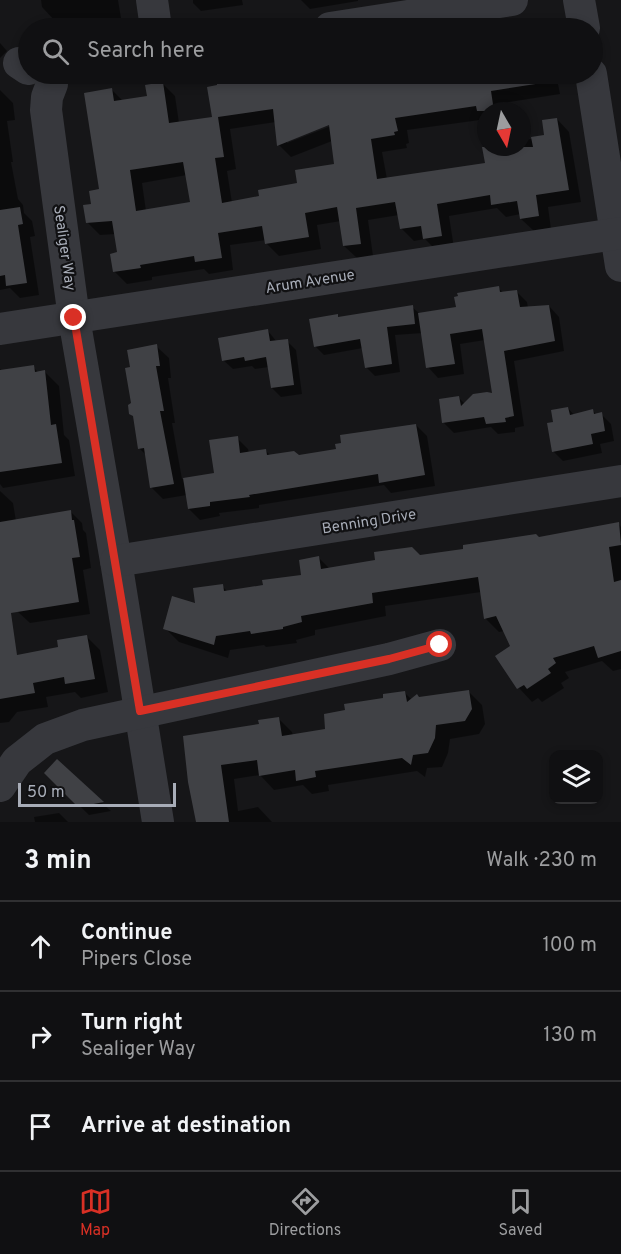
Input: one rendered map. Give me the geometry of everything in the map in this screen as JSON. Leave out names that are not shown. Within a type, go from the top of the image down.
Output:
[{"type":"street","points":[[152,0],[155,18]]},
{"type":"street","points":[[374,18],[422,7],[512,0]]},
{"type":"street","points":[[579,0],[582,18]]},
{"type":"street","name":"Sealiger Way","points":[[44,84],[74,318],[158,822]]},
{"type":"street","points":[[593,84],[618,233],[621,266]]},
{"type":"street","name":"Arum Avenue","points":[[0,329],[618,233]]},
{"type":"street","name":"Benning Drive","points":[[116,561],[621,482]]},
{"type":"street","points":[[0,786],[17,761],[45,739],[82,725],[389,659],[440,645]]},
{"type":"building","points":[[163,84],[169,123],[212,117],[207,87],[217,84],[536,84],[491,91],[493,102],[477,102],[477,111],[476,106],[395,118],[398,131],[394,132],[395,135],[371,139],[377,179],[485,163],[484,156],[531,156],[531,147],[533,147],[531,137],[544,135],[542,120],[557,118],[569,190],[536,195],[539,216],[520,219],[517,201],[491,205],[490,195],[437,204],[442,236],[423,239],[421,226],[400,229],[395,202],[356,208],[361,244],[343,246],[337,207],[305,213],[309,237],[265,244],[262,226],[218,233],[222,258],[195,262],[194,256],[113,272],[110,254],[117,252],[112,221],[86,223],[83,205],[91,204],[89,191],[99,189],[84,93],[112,88],[114,101],[147,96],[145,85]],"holes":[[[273,109],[277,146],[329,125],[334,164],[295,170],[297,183],[258,190],[259,196],[222,203],[215,158],[224,157],[218,117]],[[183,162],[190,202],[136,211],[130,170]]]},
{"type":"building","points":[[20,207],[23,224],[18,225],[27,283],[6,286],[5,275],[0,276],[0,210]]},
{"type":"building","points":[[499,286],[500,292],[517,290],[520,307],[549,305],[555,341],[504,351],[514,416],[505,418],[506,422],[486,424],[484,417],[442,423],[439,399],[459,396],[461,406],[473,394],[492,393],[482,329],[450,334],[455,364],[426,368],[418,313],[456,307],[454,297],[458,296],[457,293]]},
{"type":"building","points":[[413,305],[415,324],[387,327],[392,364],[365,368],[360,339],[314,347],[309,319],[338,314],[338,317]]},
{"type":"building","points":[[268,329],[270,341],[288,339],[294,385],[271,388],[266,357],[245,361],[244,357],[222,361],[218,338]]},
{"type":"building","points":[[157,344],[160,366],[156,366],[164,411],[160,411],[174,484],[150,488],[144,448],[138,449],[133,416],[129,414],[128,405],[131,403],[125,368],[130,367],[127,350]]},
{"type":"building","points":[[34,365],[35,372],[45,370],[51,425],[56,424],[62,463],[0,472],[0,370]]},
{"type":"building","points":[[568,407],[570,415],[593,409],[594,414],[602,412],[605,431],[591,434],[593,444],[552,452],[547,423],[553,422],[551,410]]},
{"type":"building","points":[[416,424],[425,475],[379,483],[378,474],[210,502],[210,506],[188,509],[183,478],[214,473],[209,440],[238,436],[240,453],[266,449],[267,455],[294,451],[299,455],[336,449],[335,444],[341,443],[340,435]]},
{"type":"building","points":[[71,510],[80,557],[72,558],[79,602],[11,613],[17,655],[58,647],[57,640],[87,635],[95,679],[65,684],[64,677],[33,683],[35,693],[0,699],[0,522]]},
{"type":"building","points":[[619,522],[621,545],[609,547],[614,582],[621,580],[621,651],[598,658],[594,646],[553,658],[556,663],[548,669],[551,673],[527,689],[524,685],[517,689],[495,656],[510,646],[496,616],[484,619],[478,577],[372,593],[373,603],[301,616],[302,622],[283,627],[283,629],[216,636],[214,645],[163,629],[172,596],[195,603],[193,588],[223,584],[224,591],[263,585],[262,580],[301,575],[299,560],[319,556],[321,569],[375,560],[374,552],[412,547],[420,555],[463,549],[463,545],[536,534],[539,537]]},
{"type":"building","points":[[469,690],[472,709],[465,721],[436,725],[435,738],[428,753],[413,755],[411,765],[402,758],[315,771],[316,777],[296,781],[295,770],[259,776],[257,760],[221,765],[229,822],[196,822],[188,782],[183,736],[259,724],[258,720],[279,717],[282,736],[325,729],[324,714],[345,710],[344,704],[383,698],[383,694],[405,691],[407,702],[417,694],[419,697]]},
{"type":"building","points":[[57,759],[104,802],[78,807],[44,773]]},
{"type":"route","points":[[74,318],[140,711],[389,659],[440,645]]}]
